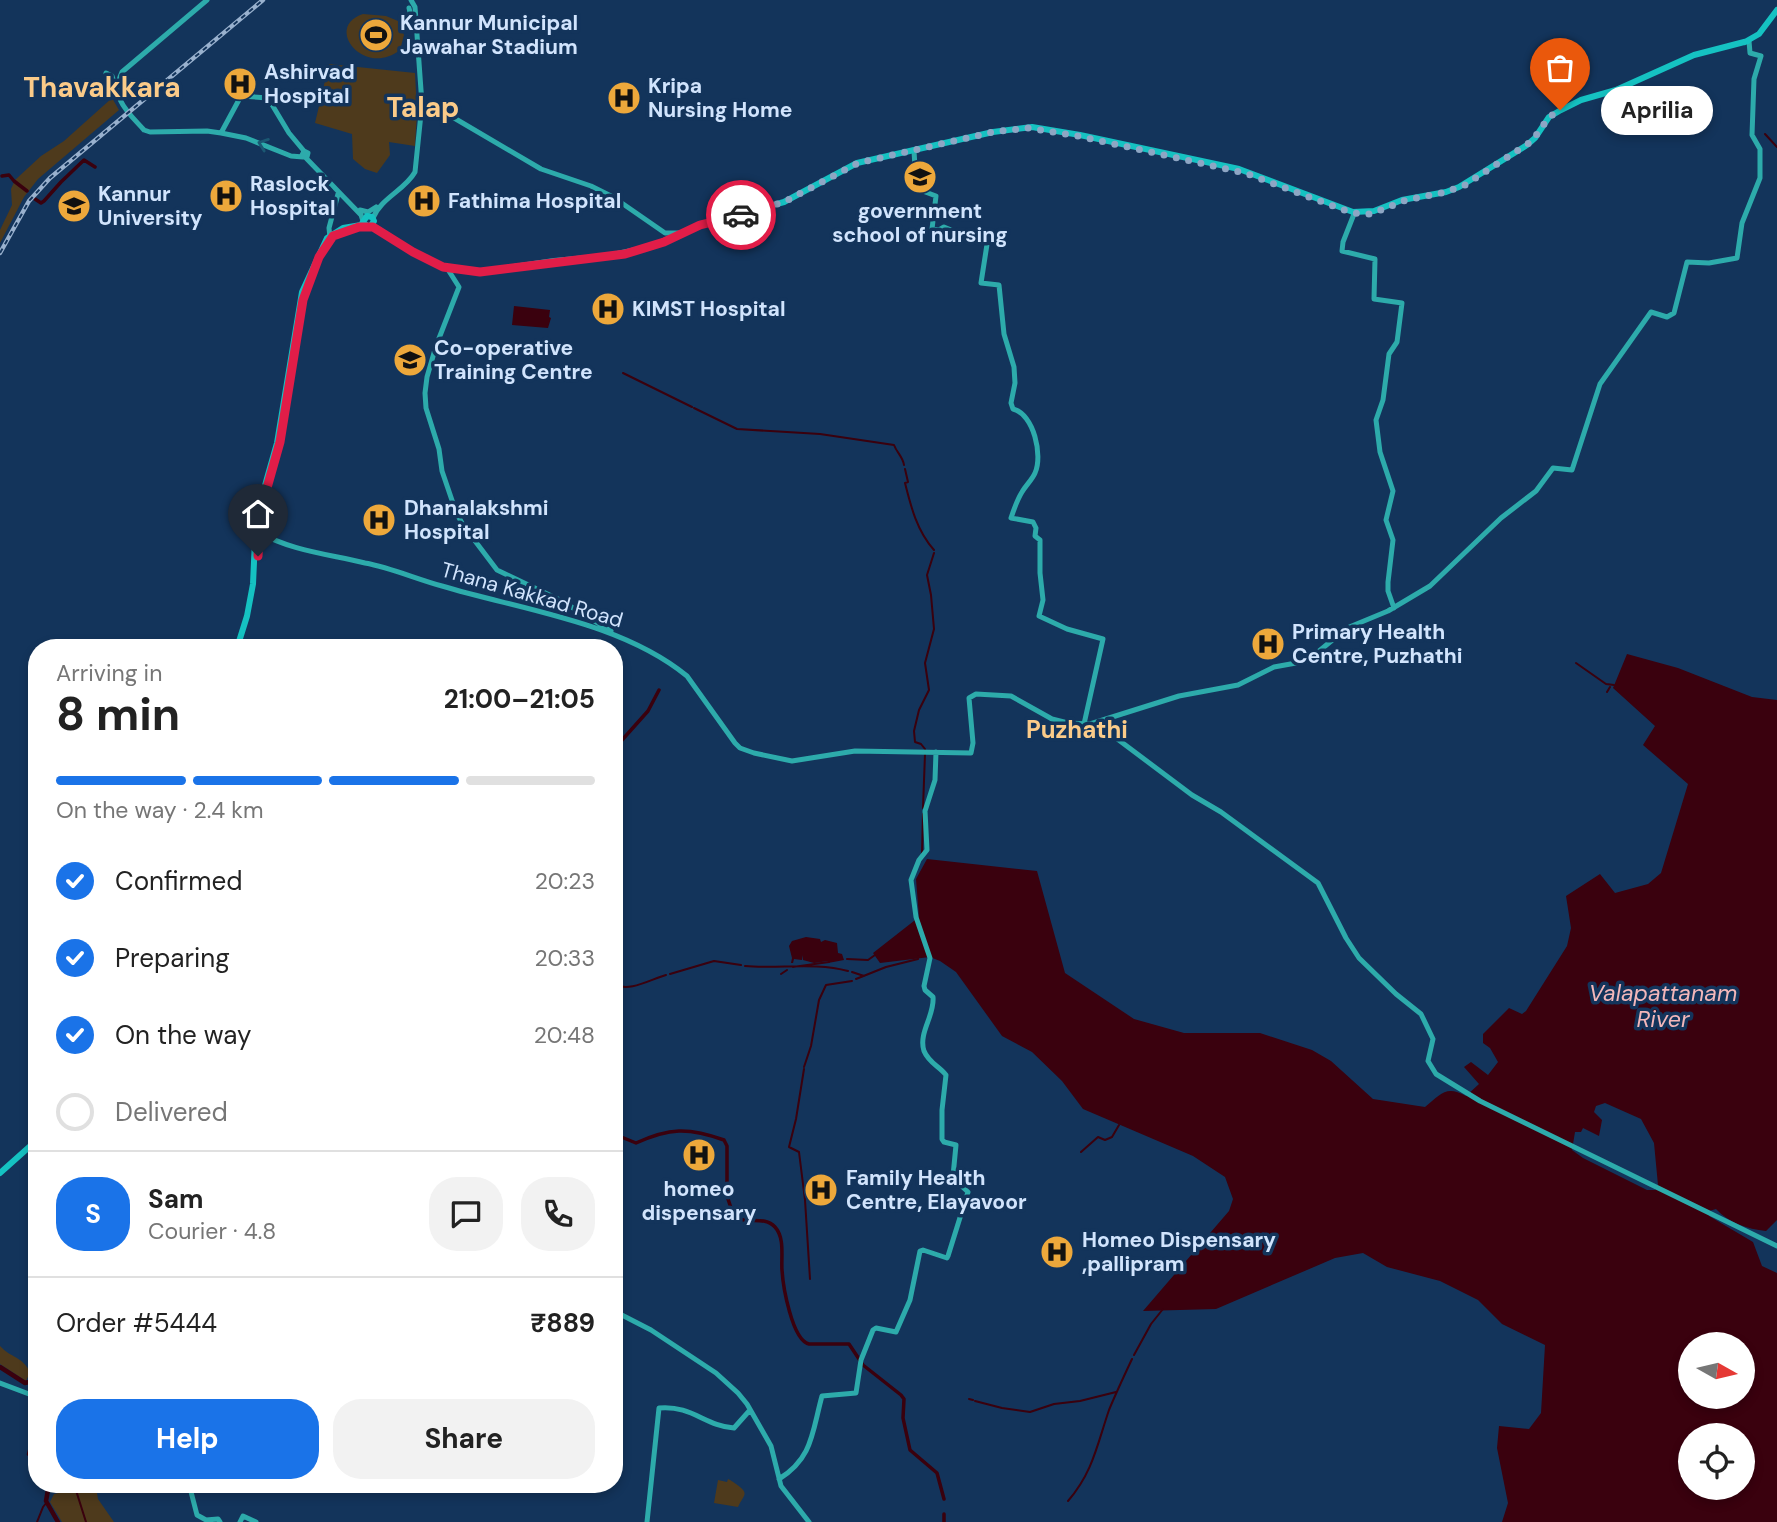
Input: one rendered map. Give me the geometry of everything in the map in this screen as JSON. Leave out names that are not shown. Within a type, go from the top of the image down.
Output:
[{"type":"highway","points":[[242,639],[258,573],[256,532],[280,442],[304,292],[317,256],[329,237],[343,228],[373,224],[445,266],[481,269],[607,254],[665,240],[708,223],[788,198],[853,162],[998,131],[1040,127],[1247,171],[1354,213],[1371,214],[1406,200],[1446,192],[1465,185],[1532,141],[1549,117],[1560,110],[1581,100],[1616,90],[1689,58],[1750,41],[1776,10]]},
{"type":"highway","points":[[329,237],[373,224]]},
{"type":"highway","points":[[0,1175],[28,1150]]},
{"type":"main road","points":[[114,82],[117,74],[203,1]]},
{"type":"main road","points":[[360,210],[368,212],[377,208],[411,173],[421,105],[411,4]]},
{"type":"main road","name":"Thana Kakkad Road","points":[[256,532],[291,548],[405,573],[441,586],[616,634],[676,666],[687,676],[735,743],[747,751],[792,761],[855,751],[973,752],[969,698],[976,694],[1011,696],[1052,719],[1084,724],[1096,723],[1179,696],[1238,685],[1274,667],[1307,661],[1347,628],[1416,596],[1439,579],[1501,518],[1536,491],[1553,468],[1572,470],[1600,384],[1651,313],[1667,317],[1674,313],[1687,262],[1709,264],[1737,259],[1742,223],[1760,176],[1760,149],[1752,135],[1755,79],[1761,56],[1750,53],[1750,41]]},
{"type":"main road","points":[[122,72],[116,89],[119,99],[130,113],[148,132],[174,133]]},
{"type":"main road","points":[[106,73],[112,76],[117,102],[140,129],[152,135],[196,131],[221,133],[246,138],[291,156],[305,156],[373,224]]},
{"type":"main road","points":[[221,133],[241,96],[268,98],[305,156],[338,194],[373,224]]},
{"type":"main road","points":[[421,105],[480,131],[541,169],[599,190],[627,205],[665,233],[680,233]]},
{"type":"main road","points":[[913,150],[915,167],[912,187],[936,196],[932,229],[939,230],[944,227],[958,233],[988,238],[981,283],[999,285],[1004,334],[1014,367],[1015,383],[1011,403],[1013,409],[1023,415],[1031,428],[1038,456],[1035,475],[1020,496],[1011,518],[1033,522],[1036,528],[1035,536],[1040,540],[1043,600],[1039,615],[1067,629],[1103,639],[1084,724]]},
{"type":"main road","points":[[329,237],[338,194]]},
{"type":"main road","points":[[373,224],[377,208]]},
{"type":"main road","points":[[373,224],[377,208]]},
{"type":"main road","points":[[1354,213],[1341,249],[1346,253],[1375,259],[1374,299],[1402,303],[1397,342],[1390,354],[1384,396],[1376,420],[1380,452],[1393,491],[1385,520],[1393,540],[1388,591],[1394,608]]},
{"type":"main road","points":[[445,266],[458,287],[428,372],[425,400],[442,471],[456,512],[497,570],[560,600],[616,634]]},
{"type":"main road","points":[[1096,723],[1192,795],[1221,811],[1318,883],[1359,958],[1421,1014],[1433,1039],[1428,1061],[1436,1074],[1480,1101],[1777,1246]]},
{"type":"main road","points":[[779,1479],[792,1471],[802,1460],[822,1396],[856,1393],[860,1363],[874,1329],[896,1332],[910,1300],[920,1251],[947,1258],[968,1192],[953,1176],[957,1147],[942,1139],[946,1075],[932,1063],[923,1048],[933,1002],[932,995],[925,989],[930,960],[916,917],[911,880],[927,847],[925,811],[935,780],[936,752]]},
{"type":"main road","points":[[623,1316],[651,1330],[716,1373],[738,1393],[771,1446],[786,1495],[809,1522]]},
{"type":"main road","points":[[0,1384],[28,1394]]},
{"type":"main road","points":[[647,1522],[659,1408],[693,1412],[714,1424],[734,1428],[750,1410]]},
{"type":"main road","points":[[191,1493],[197,1515],[206,1520],[219,1519],[220,1522]]},
{"type":"main road","points":[[240,1522],[243,1516],[256,1522]]},
{"type":"shaded area","name":"Kannur Municipal Jawahar Stadium","points":[[363,14],[386,16],[398,21],[404,35],[400,50],[386,57],[373,58],[353,47],[347,29],[352,20]]},
{"type":"shaded area","points":[[329,64],[415,73],[415,146],[389,142],[390,155],[377,173],[365,169],[353,159],[352,134],[315,123]]},
{"type":"shaded area","points":[[112,98],[119,110],[38,179],[24,197],[0,243],[0,230],[12,205],[11,189],[15,180]]},
{"type":"shaded area","points":[[0,1346],[27,1367],[26,1381],[0,1364]]},
{"type":"shaded area","points":[[728,1479],[744,1492],[738,1507],[714,1503],[718,1480],[727,1482]]},
{"type":"shaded area","points":[[97,1493],[98,1499],[114,1522],[62,1522],[50,1502],[54,1494]]},
{"type":"water","points":[[514,306],[550,310],[548,328],[512,325]]},
{"type":"water","name":"Valapattanam River","points":[[1627,654],[1678,668],[1752,697],[1777,700],[1777,1220],[1766,1231],[1739,1224],[1716,1209],[1709,1211],[1709,1216],[1753,1242],[1762,1266],[1777,1273],[1777,1522],[1502,1522],[1508,1503],[1497,1448],[1499,1426],[1529,1429],[1541,1413],[1545,1345],[1502,1324],[1478,1300],[1440,1281],[1387,1267],[1363,1253],[1335,1258],[1216,1309],[1143,1311],[1229,1211],[1233,1199],[1225,1177],[1193,1156],[1083,1109],[1062,1081],[1032,1052],[1002,1036],[956,972],[940,961],[930,957],[880,963],[873,953],[919,917],[916,879],[927,859],[1037,871],[1065,973],[1134,1019],[1184,1033],[1260,1033],[1312,1050],[1331,1061],[1373,1099],[1425,1107],[1444,1092],[1453,1091],[1466,1096],[1479,1084],[1464,1067],[1471,1062],[1488,1075],[1498,1062],[1490,1048],[1483,1043],[1483,1034],[1509,1008],[1522,1014],[1526,1011],[1567,946],[1571,928],[1566,896],[1600,874],[1615,893],[1648,884],[1661,873],[1688,784],[1643,745],[1655,726],[1613,688]],"holes":[[[1605,1103],[1641,1119],[1654,1143],[1658,1185],[1655,1190],[1647,1190],[1572,1150],[1575,1132],[1581,1132],[1583,1128],[1599,1136],[1602,1120],[1594,1112],[1596,1106]]]},
{"type":"water","points":[[806,937],[837,943],[838,953],[842,954],[844,960],[814,963],[803,960],[803,955],[802,960],[794,959],[791,963],[789,946],[792,941]]},
{"type":"waterway","points":[[1765,134],[1777,147]]},
{"type":"waterway","points":[[35,199],[41,203],[44,201],[84,160],[95,167]]},
{"type":"waterway","points":[[2,176],[9,175],[27,191]]},
{"type":"waterway","points":[[623,373],[692,407]]},
{"type":"waterway","points":[[694,408],[737,429],[820,434],[894,445],[904,465]]},
{"type":"waterway","points":[[905,469],[908,482],[905,483],[915,518],[934,550]]},
{"type":"waterway","points":[[925,749],[915,742],[914,731],[919,710],[929,690],[925,663],[934,629],[927,575],[934,553]]},
{"type":"waterway","points":[[1576,663],[1606,684],[1614,685]]},
{"type":"waterway","points":[[1607,692],[1610,687]]},
{"type":"waterway","points":[[623,739],[648,711],[659,690]]},
{"type":"waterway","points":[[923,808],[925,754]]},
{"type":"waterway","points":[[922,853],[923,814]]},
{"type":"waterway","points":[[847,959],[868,960],[875,955]]},
{"type":"waterway","points":[[856,979],[886,967],[918,959],[918,956]]},
{"type":"waterway","points":[[670,974],[714,961],[741,965]]},
{"type":"waterway","points":[[793,967],[829,962]]},
{"type":"waterway","points":[[745,966],[810,966],[848,971]]},
{"type":"waterway","points":[[781,974],[787,970]]},
{"type":"waterway","points":[[852,972],[864,976]]},
{"type":"waterway","points":[[623,986],[633,986],[666,975]]},
{"type":"waterway","points":[[804,1067],[811,1046],[819,1000],[826,985],[852,981]]},
{"type":"waterway","points":[[804,1069],[789,1147],[799,1152],[810,1279]]},
{"type":"waterway","points":[[1081,1152],[1098,1137],[1105,1140],[1112,1137],[1119,1125]]},
{"type":"waterway","points":[[623,1138],[636,1143],[659,1134],[689,1131],[724,1140],[727,1146],[727,1196],[734,1217],[771,1223],[778,1231],[784,1288],[798,1333],[809,1344],[849,1344],[863,1365],[901,1395],[904,1399],[903,1418],[910,1450],[937,1473],[944,1499]]},
{"type":"waterway","points":[[1134,1355],[1151,1324],[1163,1309]]},
{"type":"waterway","points":[[1068,1501],[1089,1469],[1109,1410],[1132,1359]]},
{"type":"waterway","points":[[0,1367],[28,1382]]},
{"type":"waterway","points":[[975,1401],[1030,1412],[1054,1404],[1116,1392]]},
{"type":"waterway","points":[[969,1399],[973,1400]]},
{"type":"waterway","points":[[47,1493],[46,1501],[58,1522]]},
{"type":"waterway","points":[[77,1493],[86,1522]]},
{"type":"waterway","points":[[37,1522],[47,1502]]},
{"type":"waterway","points":[[944,1514],[944,1522]]},
{"type":"railway","points":[[0,253],[29,201],[50,178],[263,0]]},
{"type":"way so far","points":[[741,215],[784,202],[858,163],[993,132],[1028,128],[1078,136],[1245,173],[1352,213],[1367,214],[1406,200],[1446,192],[1465,185],[1532,141],[1545,121],[1560,110]]},
{"type":"place","name":"Kannur Municipal Jawahar Stadium","points":[[376,35]]},
{"type":"place","name":"Ashirvad Hospital","points":[[240,84]]},
{"type":"place","name":"Kripa Nursing Home","points":[[624,98]]},
{"type":"place","name":"Aprilia","points":[[1560,110]]},
{"type":"place","name":"government school of nursing","points":[[920,177]]},
{"type":"place","name":"Raslock Hospital","points":[[226,196]]},
{"type":"place","name":"Fathima Hospital","points":[[424,201]]},
{"type":"place","name":"Kannur University","points":[[74,206]]},
{"type":"place","name":"KIMST Hospital","points":[[608,309]]},
{"type":"place","name":"Co-operative Training Centre","points":[[410,360]]},
{"type":"place","name":"Dhanalakshmi Hospital","points":[[379,520]]},
{"type":"place","name":"Primary Health Centre, Puzhathi","points":[[1268,644]]},
{"type":"place","name":"homeo dispensary","points":[[699,1155]]},
{"type":"place","name":"Family Health Centre, Elayavoor","points":[[821,1190]]},
{"type":"place","name":"Homeo Dispensary ,pallipram","points":[[1057,1252]]},
{"type":"district","name":"Thavakkara","points":[[102,87]]},
{"type":"district","name":"Talap","points":[[423,107]]},
{"type":"district","name":"Puzhathi","points":[[1077,729]]},
{"type":"route","points":[[258,556],[261,509],[280,442],[303,300],[319,257],[333,236],[359,227],[373,227],[443,267],[480,272],[625,254],[664,242],[700,225],[741,215]]}]
